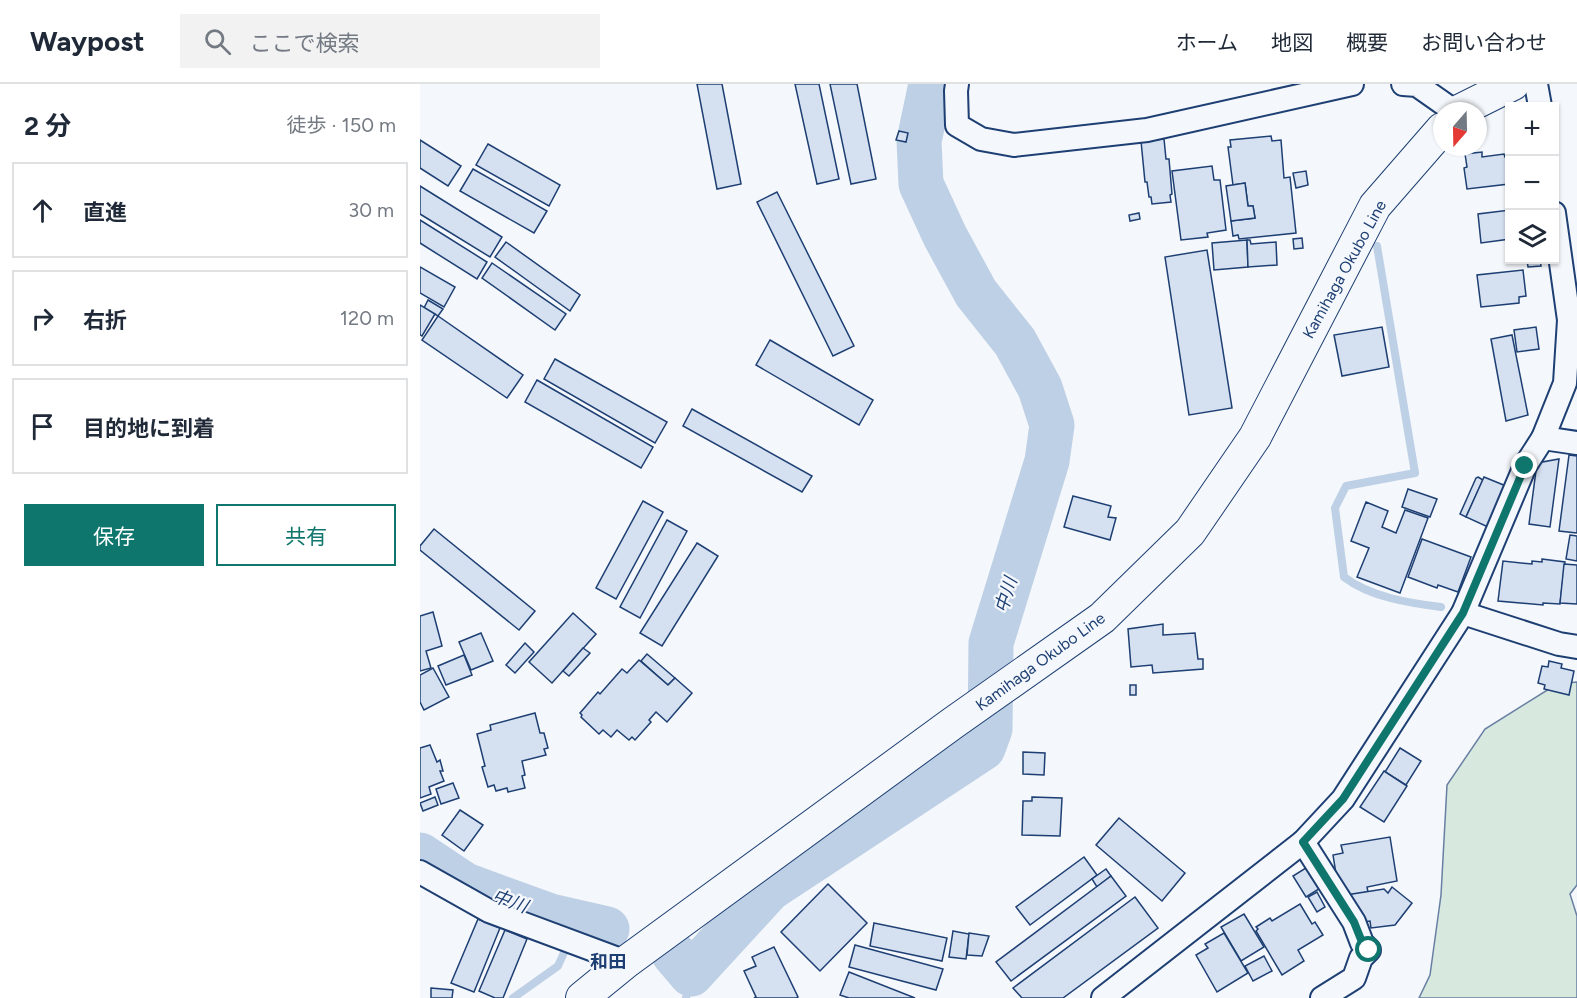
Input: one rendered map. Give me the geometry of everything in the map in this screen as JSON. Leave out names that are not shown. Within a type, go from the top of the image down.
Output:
[{"type":"main road","points":[[1477,102],[1513,84]]},
{"type":"main road","name":"Kamihaga Okubo Line","points":[[582,998],[626,962],[953,723],[1102,618],[1190,532],[1255,438],[1375,206],[1433,139]]},
{"type":"street","points":[[957,84],[957,125],[981,139],[1014,145],[1147,130],[1352,84]]},
{"type":"street","points":[[1403,84],[1418,85],[1442,102]]},
{"type":"street","points":[[1536,84],[1539,102]]},
{"type":"street","points":[[1103,998],[1303,842],[1343,799],[1463,613],[1525,466],[1543,438],[1565,383],[1569,320],[1559,249]]},
{"type":"street","points":[[1543,438],[1577,443]]},
{"type":"street","points":[[1463,613],[1559,644],[1577,647]]},
{"type":"street","points":[[1303,842],[1354,922],[1362,942],[1369,950],[1361,958],[1354,978],[1322,998]]},
{"type":"street","points":[[420,872],[489,911],[626,962]]},
{"type":"shaded area","points":[[1577,682],[1577,885],[1570,894],[1577,916],[1577,998],[1419,998],[1430,975],[1441,895],[1447,785],[1485,729],[1557,684]]},
{"type":"building","points":[[697,84],[722,84],[741,184],[717,189]]},
{"type":"building","points":[[795,84],[819,84],[839,179],[817,184]]},
{"type":"building","points":[[830,84],[857,84],[876,179],[851,184]]},
{"type":"building","points":[[899,131],[908,133],[906,142],[896,140]]},
{"type":"building","points":[[1271,136],[1272,141],[1281,140],[1284,178],[1290,177],[1296,233],[1239,239],[1238,235],[1233,236],[1231,221],[1255,218],[1253,206],[1248,206],[1245,183],[1233,185],[1228,147],[1231,147],[1230,140]]},
{"type":"building","points":[[1164,139],[1166,159],[1169,159],[1171,202],[1152,204],[1147,182],[1145,182],[1141,141]]},
{"type":"building","points":[[420,140],[461,166],[448,186],[420,168]]},
{"type":"building","points":[[488,144],[560,185],[549,206],[476,165]]},
{"type":"building","points":[[1504,154],[1505,184],[1467,189],[1464,168],[1467,167],[1465,156],[1482,157]]},
{"type":"building","points":[[1212,166],[1214,180],[1220,180],[1226,230],[1207,233],[1208,237],[1181,240],[1172,171]]},
{"type":"building","points":[[473,169],[547,211],[534,233],[460,191]]},
{"type":"building","points":[[1306,171],[1308,185],[1296,188],[1293,173]]},
{"type":"building","points":[[1245,183],[1248,206],[1253,206],[1255,218],[1231,221],[1226,186]]},
{"type":"building","points":[[420,186],[502,237],[490,257],[420,214]]},
{"type":"building","points":[[777,192],[854,346],[833,356],[757,202]]},
{"type":"building","points":[[1505,211],[1505,240],[1481,243],[1478,214]]},
{"type":"building","points":[[1139,213],[1140,219],[1130,221],[1129,215]]},
{"type":"building","points":[[420,220],[487,262],[477,279],[420,243]]},
{"type":"building","points":[[1302,238],[1303,248],[1294,249],[1293,239]]},
{"type":"building","points":[[1247,240],[1248,267],[1214,270],[1212,243]]},
{"type":"building","points":[[1247,240],[1250,240],[1251,244],[1276,242],[1277,265],[1248,267]]},
{"type":"building","points":[[506,242],[580,295],[570,311],[495,257]]},
{"type":"building","points":[[1207,250],[1232,408],[1189,415],[1165,257]]},
{"type":"building","points":[[492,263],[566,314],[555,330],[482,278]]},
{"type":"building","points":[[1528,264],[1541,264],[1541,266],[1528,267]]},
{"type":"building","points":[[420,267],[455,287],[444,307],[420,293]]},
{"type":"building","points":[[1523,270],[1526,296],[1519,297],[1519,303],[1481,307],[1477,275]]},
{"type":"building","points":[[428,300],[443,309],[438,316],[424,308]]},
{"type":"building","points":[[420,305],[435,314],[422,336],[420,335]]},
{"type":"building","points":[[438,316],[523,375],[507,398],[422,340]]},
{"type":"building","points":[[1382,327],[1389,367],[1342,376],[1334,335]]},
{"type":"building","points":[[1536,327],[1539,349],[1517,352],[1514,330]]},
{"type":"building","points":[[1512,335],[1528,415],[1506,421],[1491,339]]},
{"type":"building","points":[[770,340],[873,400],[859,425],[756,365]]},
{"type":"building","points":[[555,359],[667,422],[655,443],[544,379]]},
{"type":"building","points":[[537,380],[653,447],[641,468],[525,402]]},
{"type":"building","points":[[692,409],[812,476],[802,492],[683,426]]},
{"type":"building","points":[[1569,455],[1577,456],[1577,533],[1559,531]]},
{"type":"building","points":[[1559,459],[1550,527],[1529,524],[1537,463]]},
{"type":"building","points":[[1478,477],[1483,480],[1466,517],[1460,514]]},
{"type":"building","points":[[1484,477],[1506,486],[1488,527],[1466,517]]},
{"type":"building","points":[[1408,489],[1437,499],[1430,517],[1402,507]]},
{"type":"building","points":[[1073,496],[1111,506],[1108,517],[1116,518],[1110,540],[1064,527]]},
{"type":"building","points":[[643,501],[663,512],[616,599],[596,588]]},
{"type":"building","points":[[1366,502],[1388,511],[1382,527],[1396,533],[1405,510],[1428,518],[1400,593],[1357,577],[1369,548],[1351,541]]},
{"type":"building","points":[[667,520],[687,531],[640,618],[620,607]]},
{"type":"building","points":[[434,529],[535,611],[519,630],[420,550],[420,546]]},
{"type":"building","points":[[1570,535],[1577,536],[1577,561],[1566,559]]},
{"type":"building","points":[[1422,539],[1471,557],[1458,592],[1438,585],[1437,588],[1408,577]]},
{"type":"building","points":[[697,543],[718,556],[662,646],[640,633]]},
{"type":"building","points":[[1542,559],[1565,562],[1560,604],[1543,603],[1543,605],[1498,601],[1503,561],[1532,564],[1532,561],[1542,562]]},
{"type":"building","points":[[1564,564],[1577,565],[1577,604],[1560,603]]},
{"type":"building","points":[[433,612],[442,646],[426,651],[431,668],[420,671],[420,616]]},
{"type":"building","points":[[573,613],[596,634],[552,683],[529,662]]},
{"type":"building","points":[[1163,624],[1163,635],[1195,633],[1198,659],[1203,659],[1203,669],[1153,673],[1152,665],[1131,667],[1128,629]]},
{"type":"building","points":[[481,633],[493,661],[471,670],[459,642]]},
{"type":"building","points":[[525,643],[534,652],[515,673],[506,665]]},
{"type":"building","points":[[583,648],[590,653],[569,676],[563,671]]},
{"type":"building","points":[[647,654],[675,678],[668,685],[641,661]]},
{"type":"building","points":[[464,655],[472,675],[446,685],[438,666]]},
{"type":"building","points":[[639,660],[668,685],[675,678],[692,693],[667,722],[656,712],[649,720],[651,722],[635,740],[632,737],[629,740],[617,730],[611,737],[603,730],[599,734],[581,717],[580,713],[622,669],[627,673]]},
{"type":"building","points":[[1549,661],[1562,664],[1561,668],[1574,671],[1569,695],[1544,689],[1545,685],[1538,683],[1542,666],[1548,667]]},
{"type":"building","points":[[433,668],[449,697],[424,710],[420,702],[420,675]]},
{"type":"building","points":[[1130,685],[1136,685],[1136,695],[1130,695]]},
{"type":"building","points":[[535,713],[540,733],[544,733],[548,748],[544,749],[546,755],[522,761],[525,788],[508,792],[507,788],[496,791],[494,785],[488,787],[482,767],[485,766],[477,734],[491,730],[490,725]]},
{"type":"building","points":[[430,745],[437,762],[440,760],[443,771],[440,771],[444,781],[429,787],[431,794],[420,798],[420,748]]},
{"type":"building","points":[[1400,748],[1421,761],[1406,785],[1385,772]]},
{"type":"building","points":[[1023,752],[1045,753],[1044,775],[1023,774]]},
{"type":"building","points":[[1384,771],[1407,786],[1384,822],[1360,807]]},
{"type":"building","points":[[453,783],[459,798],[441,804],[436,789]]},
{"type":"building","points":[[435,797],[438,805],[423,811],[420,803]]},
{"type":"building","points":[[1032,797],[1062,798],[1060,836],[1022,835],[1023,801],[1032,801]]},
{"type":"building","points":[[460,810],[483,825],[464,851],[442,835]]},
{"type":"building","points":[[1119,818],[1185,873],[1162,901],[1096,845]]},
{"type":"building","points":[[1390,837],[1397,881],[1367,887],[1368,892],[1345,896],[1339,892],[1333,855],[1343,853],[1341,845]]},
{"type":"building","points":[[1084,857],[1097,875],[1030,925],[1016,907]]},
{"type":"building","points":[[1309,866],[1322,887],[1306,897],[1293,876]]},
{"type":"building","points":[[1106,869],[1111,876],[1097,887],[1092,879]]},
{"type":"building","points":[[1111,876],[1126,896],[1011,981],[996,962]]},
{"type":"building","points":[[828,884],[867,923],[820,971],[781,932]]},
{"type":"building","points":[[1392,887],[1412,903],[1395,925],[1371,928],[1370,921],[1349,924],[1346,895],[1384,889],[1388,893]]},
{"type":"building","points":[[1317,892],[1325,907],[1317,912],[1308,897]]},
{"type":"building","points":[[1135,897],[1158,928],[1063,998],[1022,998],[1013,988]]},
{"type":"building","points":[[1300,904],[1312,924],[1315,922],[1323,935],[1298,950],[1304,961],[1282,975],[1256,931],[1258,929],[1256,927],[1270,918],[1272,921]]},
{"type":"building","points":[[1244,914],[1264,947],[1241,961],[1221,927]]},
{"type":"building","points":[[478,919],[500,928],[474,992],[451,983]]},
{"type":"building","points":[[874,923],[947,938],[942,961],[870,946]]},
{"type":"building","points":[[505,930],[527,939],[503,998],[495,998],[479,991]]},
{"type":"building","points":[[953,931],[969,934],[966,959],[949,957]]},
{"type":"building","points":[[969,933],[989,936],[982,956],[967,955]]},
{"type":"building","points":[[1224,933],[1248,973],[1217,992],[1196,955],[1208,948],[1205,944]]},
{"type":"building","points":[[855,945],[943,969],[936,990],[849,967]]},
{"type":"building","points":[[774,947],[798,997],[796,998],[754,998],[756,997],[744,971],[756,966],[752,957]]},
{"type":"building","points":[[1264,956],[1272,971],[1253,981],[1245,966]]},
{"type":"building","points":[[849,972],[915,998],[849,998],[840,995]]},
{"type":"building","points":[[431,988],[453,990],[452,998],[431,998]]},
{"type":"waterway","name":"中川","points":[[674,954],[691,974],[769,889],[983,748],[990,729],[991,643],[1047,461],[1052,425],[1040,388],[1015,342],[976,293],[945,236],[921,184],[919,141],[931,84]]},
{"type":"waterway","points":[[1377,246],[1415,473],[1346,486],[1335,508],[1344,577],[1378,594],[1403,601],[1441,607]]},
{"type":"waterway","name":"中川","points":[[420,855],[465,885],[550,916],[607,929]]},
{"type":"waterway","points":[[575,931],[579,922]]},
{"type":"waterway","points":[[513,998],[558,966],[566,948]]},
{"type":"waterway","points":[[686,998],[691,974]]},
{"type":"district","name":"和田","points":[[608,962]]},
{"type":"route","points":[[1369,950],[1362,942],[1354,922],[1303,842],[1343,799],[1463,613],[1525,466]]}]
